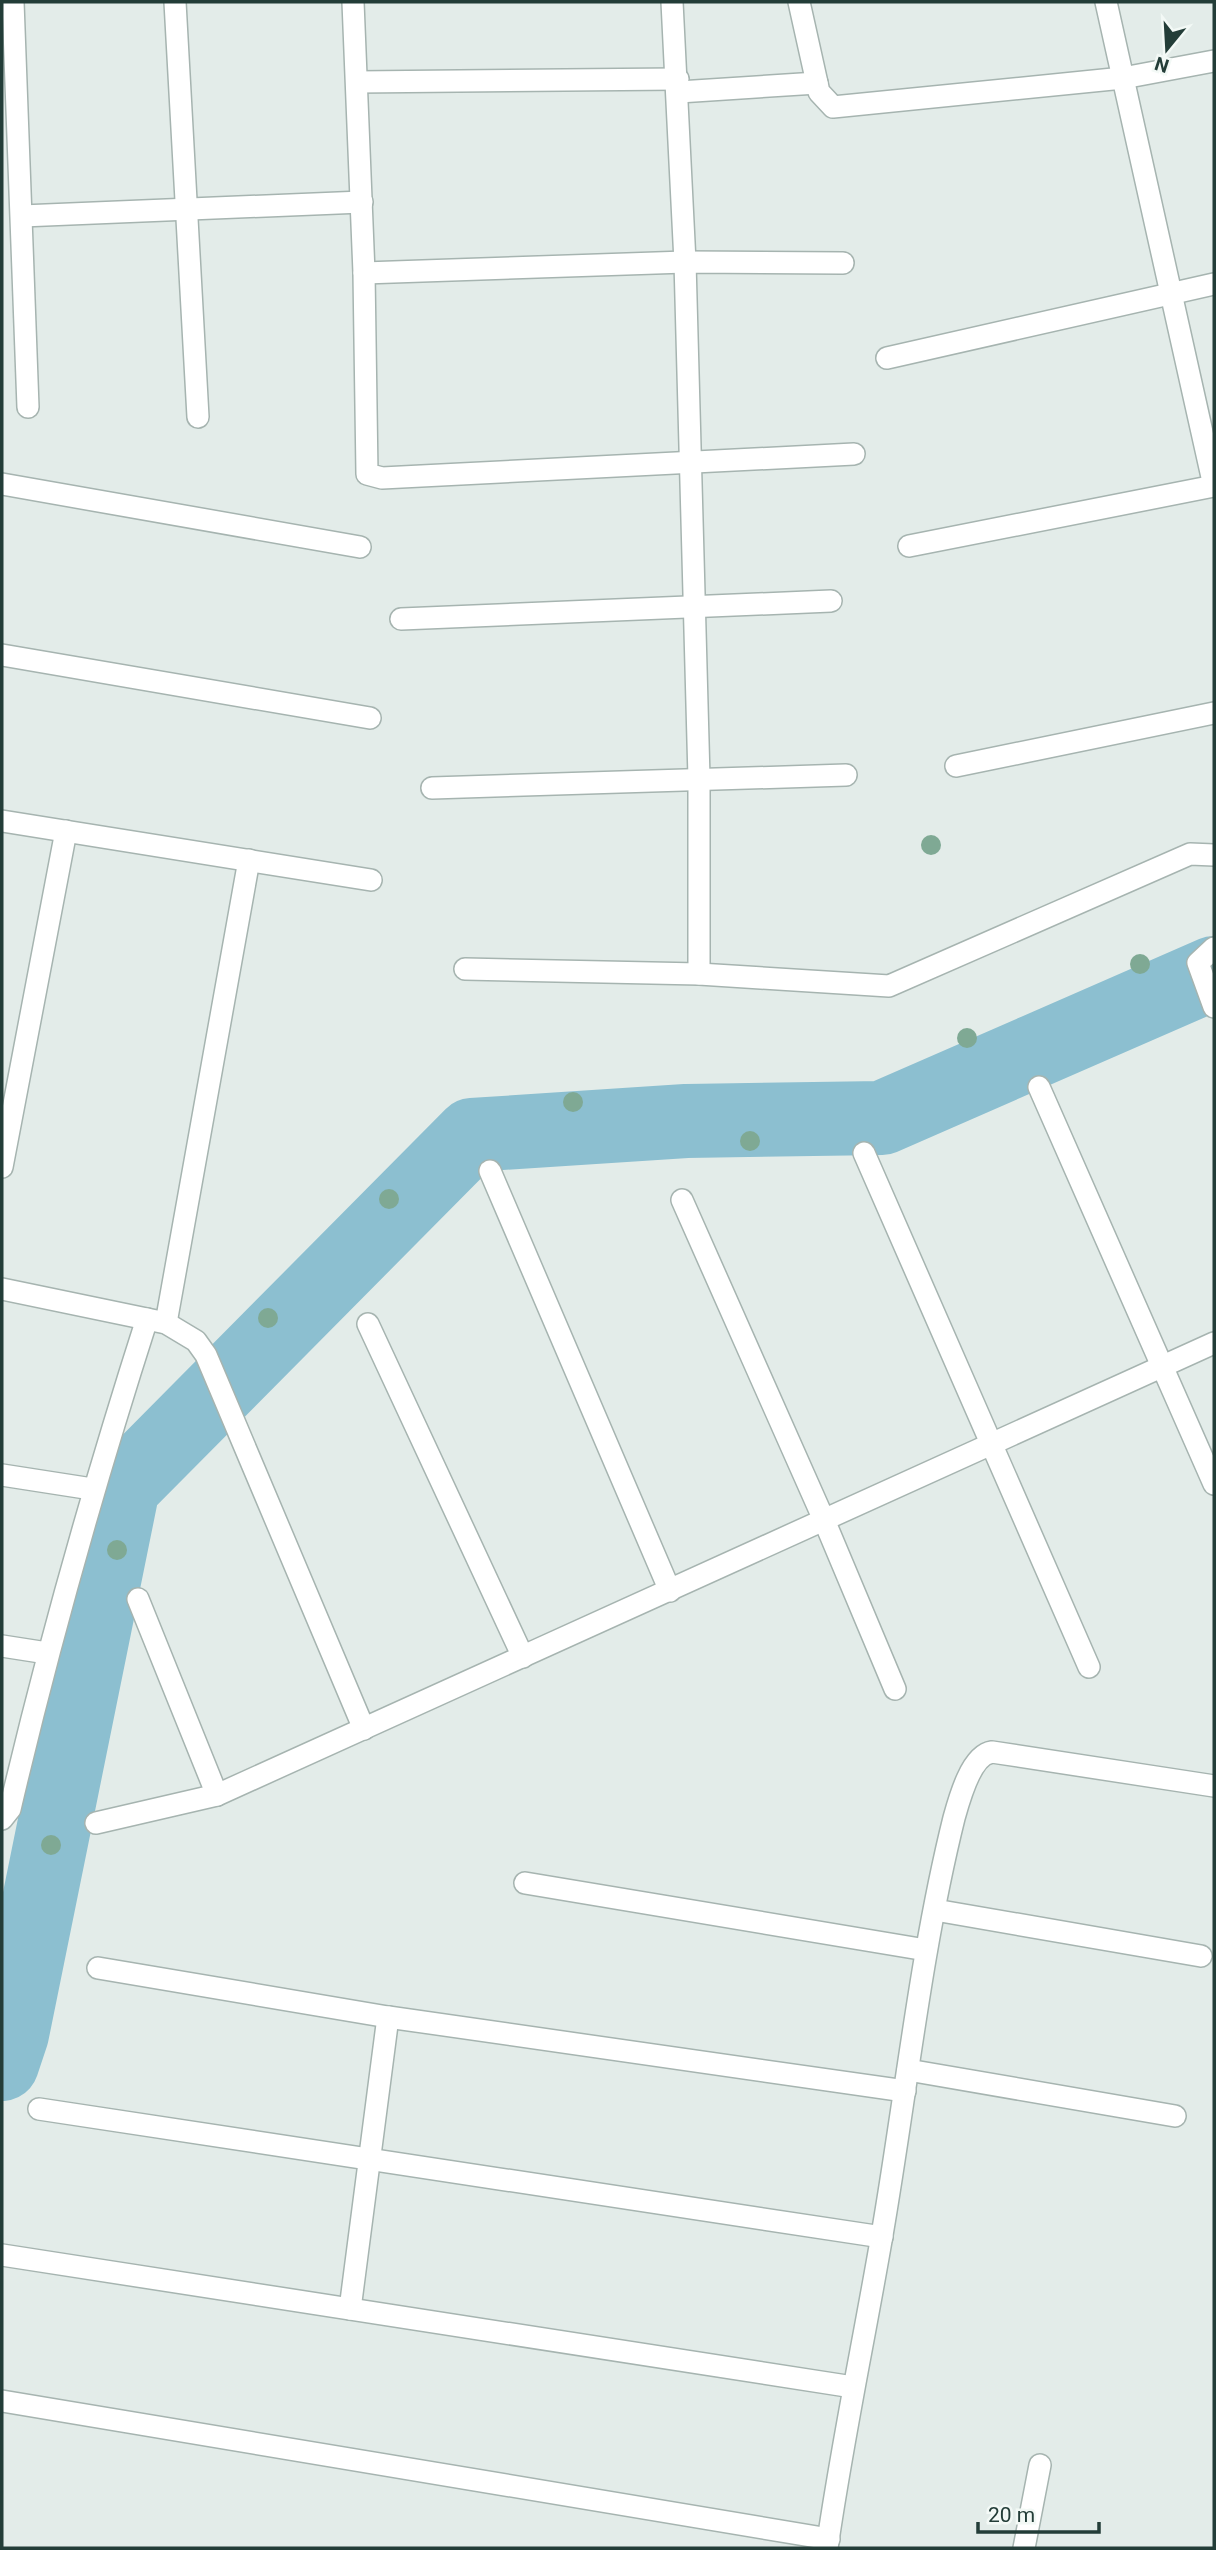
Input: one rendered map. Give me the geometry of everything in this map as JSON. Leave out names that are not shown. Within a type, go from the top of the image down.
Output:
[{"type":"street","points":[[13,2],[9,113],[22,216],[12,294],[28,407]]},
{"type":"street","points":[[175,2],[189,208],[198,417]]},
{"type":"street","points":[[353,2],[362,202],[368,474],[382,478],[853,454]]},
{"type":"street","points":[[672,2],[685,262],[695,607],[699,778],[699,974]]},
{"type":"street","points":[[799,2],[817,83],[825,101],[843,108],[1123,78],[1214,61]]},
{"type":"street","points":[[909,546],[1214,486],[1106,2]]},
{"type":"street","points":[[357,82],[678,86],[817,83]]},
{"type":"street","points":[[22,216],[362,202]]},
{"type":"street","points":[[364,273],[685,262],[843,263]]},
{"type":"street","points":[[887,358],[1214,284]]},
{"type":"street","points":[[2,484],[360,547]]},
{"type":"street","points":[[401,619],[831,601]]},
{"type":"street","points":[[2,655],[370,718]]},
{"type":"street","points":[[956,766],[1214,713]]},
{"type":"street","points":[[432,788],[846,775]]},
{"type":"street","points":[[2,821],[371,880]]},
{"type":"street","points":[[2,1167],[66,831]]},
{"type":"street","points":[[465,969],[699,974],[889,986],[1190,854],[1214,855]]},
{"type":"street","points":[[2,1819],[10,1809],[47,1653],[92,1489],[157,1321],[249,860]]},
{"type":"street","points":[[1214,948],[1202,958],[1198,969],[1214,1007]]},
{"type":"street","points":[[1039,1087],[1214,1484]]},
{"type":"street","points":[[864,1153],[1089,1667]]},
{"type":"street","points":[[490,1171],[670,1591]]},
{"type":"street","points":[[682,1200],[824,1520],[895,1689]]},
{"type":"street","points":[[2,1289],[157,1321],[196,1341],[206,1355],[364,1729]]},
{"type":"street","points":[[368,1324],[523,1657]]},
{"type":"street","points":[[96,1822],[217,1795],[1214,1343]]},
{"type":"street","points":[[2,1475],[92,1489]]},
{"type":"street","points":[[138,1599],[217,1795]]},
{"type":"street","points":[[2,1646],[47,1653]]},
{"type":"street","points":[[2,2401],[828,2543],[853,2386],[882,2236],[926,1950],[955,1815],[975,1764],[985,1753],[1214,1786]]},
{"type":"street","points":[[524,1884],[926,1950]]},
{"type":"street","points":[[935,1910],[1201,1956]]},
{"type":"street","points":[[98,1968],[388,2017],[1175,2116]]},
{"type":"street","points":[[350,2309],[388,2017]]},
{"type":"street","points":[[39,2109],[368,2161],[882,2236]]},
{"type":"street","points":[[2,2255],[853,2386]]},
{"type":"street","points":[[1024,2548],[1040,2465]]},
{"type":"waterway","points":[[2,2064],[12,2034],[123,1487],[472,1135],[686,1121],[882,1118],[1214,973]]}]
